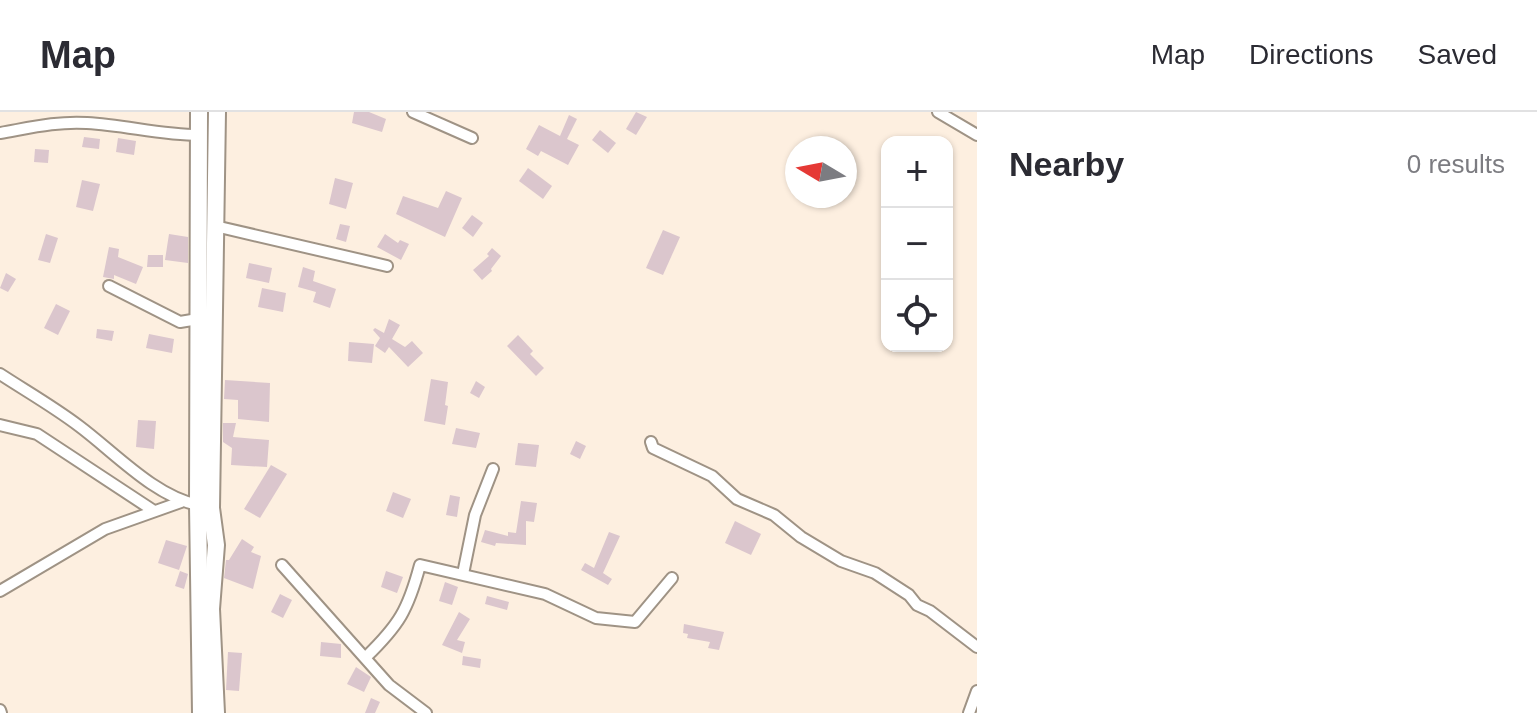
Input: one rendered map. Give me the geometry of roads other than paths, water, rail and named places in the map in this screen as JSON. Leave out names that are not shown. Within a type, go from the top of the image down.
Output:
[{"type":"main road","points":[[199,112],[198,319],[190,504],[201,713]]},
{"type":"main road","points":[[216,713],[211,609],[216,545],[211,508],[217,112]]},
{"type":"street","points":[[413,112],[472,138]]},
{"type":"street","points":[[938,112],[977,135]]},
{"type":"street","points":[[0,133],[75,123],[199,135]]},
{"type":"street","points":[[215,226],[387,266]]},
{"type":"street","points":[[109,286],[180,322],[198,319]]},
{"type":"street","points":[[0,374],[57,411],[114,457],[190,504]]},
{"type":"street","points":[[0,425],[37,434],[154,511]]},
{"type":"street","points":[[651,442],[653,448],[712,476],[737,499],[774,515],[801,537],[841,561],[875,573],[977,647]]},
{"type":"street","points":[[463,574],[475,515],[493,469]]},
{"type":"street","points":[[0,591],[105,529],[154,511],[190,504]]},
{"type":"street","points":[[282,565],[389,685],[426,713]]},
{"type":"street","points":[[366,657],[405,613],[420,565],[545,594],[596,618],[635,622],[672,578]]},
{"type":"street","points":[[969,713],[977,691]]}]
